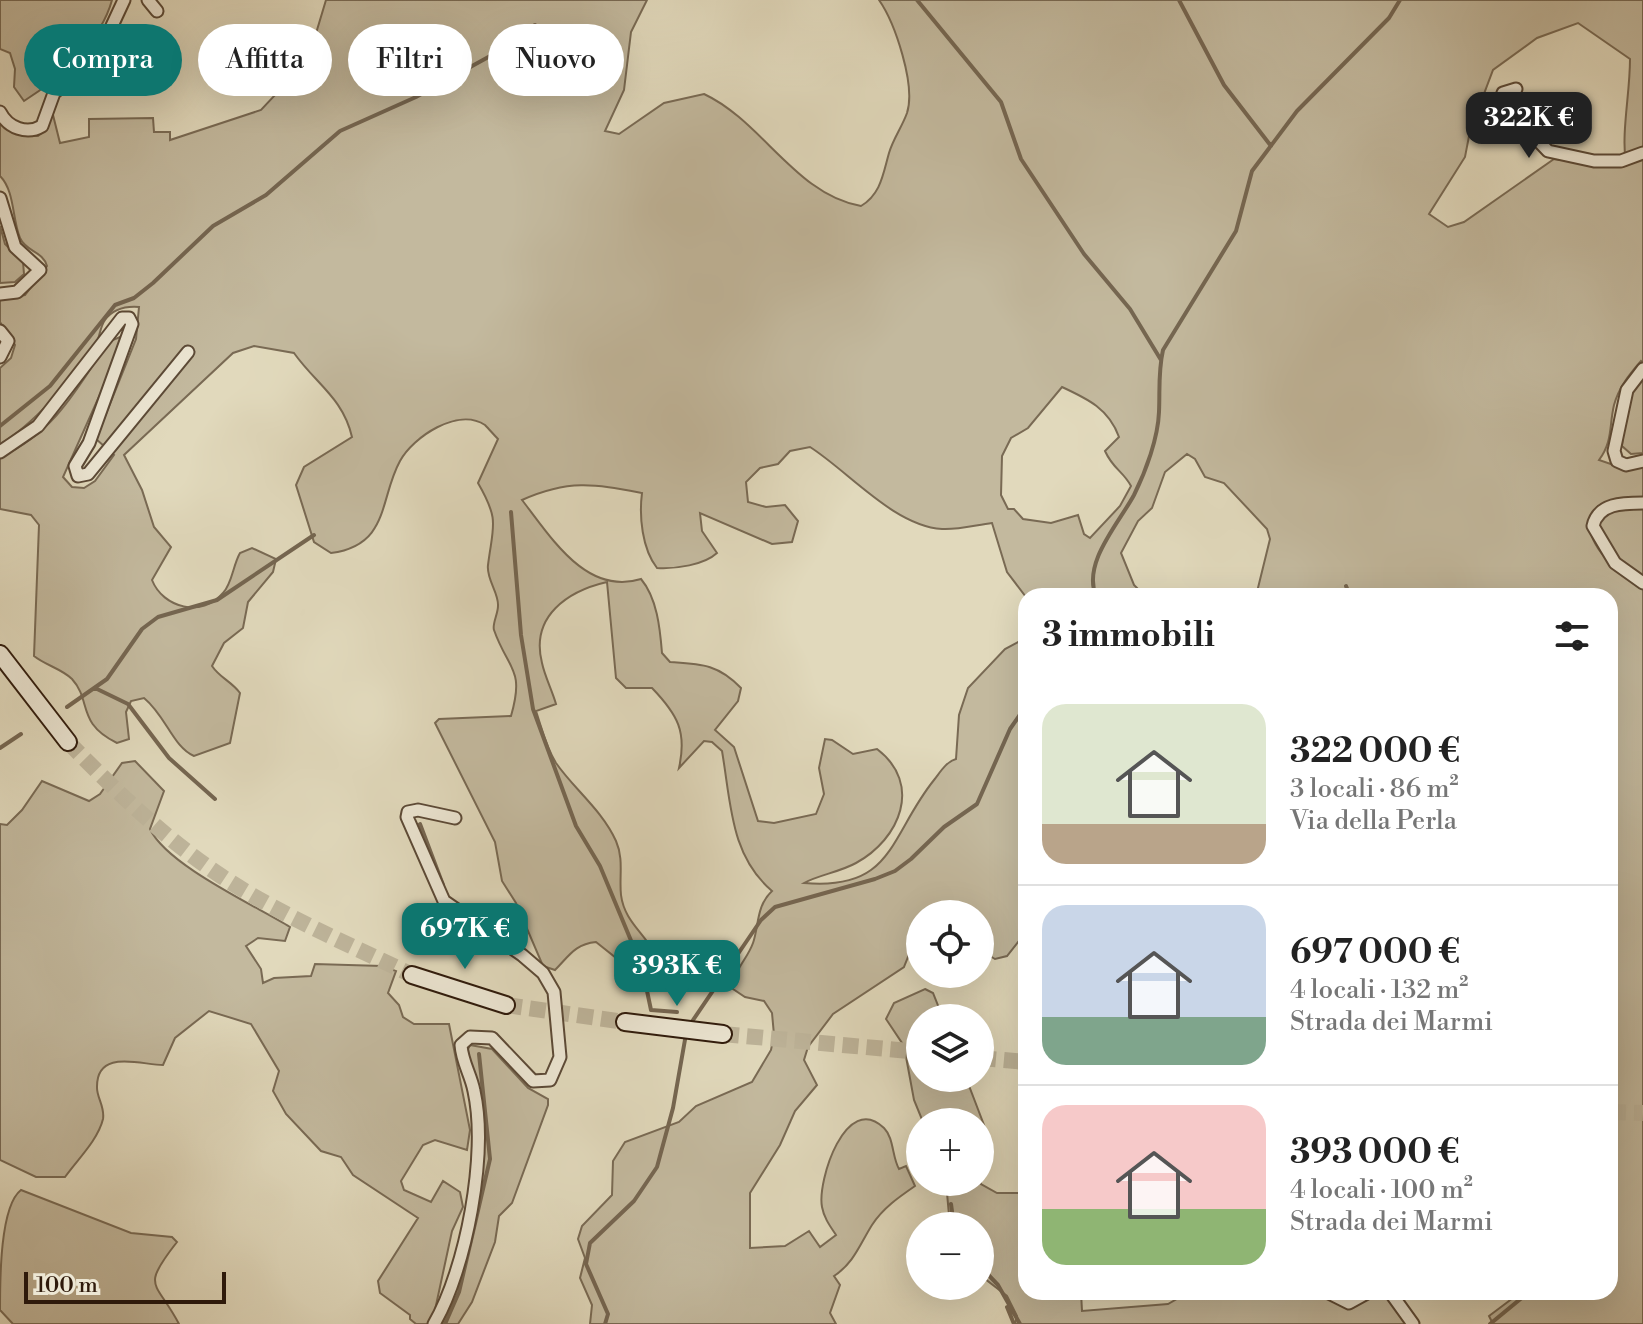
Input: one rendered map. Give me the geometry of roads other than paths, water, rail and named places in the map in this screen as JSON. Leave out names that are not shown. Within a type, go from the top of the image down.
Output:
[{"type":"main road","points":[[0,654],[68,742]]},
{"type":"main road","points":[[412,975],[506,1005]]},
{"type":"main road","points":[[625,1022],[723,1034]]},
{"type":"street","points":[[0,112],[12,126],[33,130],[42,126],[54,93],[97,58],[124,0]]},
{"type":"street","points":[[148,0],[157,11]]},
{"type":"street","points":[[1516,89],[1503,93],[1498,109],[1524,126],[1548,151],[1594,161],[1621,161],[1643,153]]},
{"type":"street","points":[[0,198],[15,247],[40,270],[17,292],[0,294]]},
{"type":"street","points":[[0,452],[38,426],[122,318],[129,318],[132,324],[89,443],[75,466],[78,476],[88,474],[188,352]]},
{"type":"street","points":[[0,331],[8,341],[0,357]]},
{"type":"street","points":[[1643,369],[1627,390],[1614,451],[1617,461],[1626,465],[1643,461]]},
{"type":"street","points":[[1643,503],[1606,508],[1595,517],[1593,526],[1615,563],[1643,583]]},
{"type":"street","points":[[434,1324],[444,1308],[462,1247],[478,1168],[474,1091],[462,1062],[461,1045],[470,1037],[492,1038],[533,1081],[541,1083],[550,1080],[560,1057],[557,1002],[543,973],[444,901],[407,817],[412,810],[455,818]]},
{"type":"street","points":[[1396,1300],[1413,1324]]},
{"type":"waterway","points":[[917,0],[1001,102],[1021,159],[1084,254],[1130,309],[1161,360]]},
{"type":"waterway","points":[[1179,0],[1224,85],[1271,146]]},
{"type":"waterway","points":[[1094,588],[1098,557],[1134,495],[1154,443],[1163,350],[1236,231],[1252,171],[1297,111],[1389,18],[1400,0]]},
{"type":"waterway","points":[[0,426],[50,386],[115,305],[134,298],[153,283],[213,226],[266,195],[340,131],[416,97],[488,57]]},
{"type":"waterway","points":[[511,512],[521,635],[533,709],[576,826],[600,866],[642,967],[651,1010],[677,1012]]},
{"type":"waterway","points":[[67,707],[107,679],[142,629],[158,617],[217,600],[314,535]]},
{"type":"waterway","points":[[95,688],[128,704],[169,758],[215,799]]},
{"type":"waterway","points":[[689,1026],[761,920],[775,907],[895,871],[944,827],[977,804],[1018,718]]},
{"type":"waterway","points":[[0,748],[21,734]]},
{"type":"waterway","points":[[420,824],[443,885]]},
{"type":"waterway","points":[[605,1324],[608,1314],[586,1264],[590,1243],[634,1201],[657,1167],[673,1108],[686,1034]]},
{"type":"waterway","points":[[445,1324],[459,1292],[490,1159],[479,1054]]},
{"type":"waterway","points":[[951,1204],[952,1212]]},
{"type":"waterway","points":[[994,1281],[1020,1324]]},
{"type":"waterway","points":[[1490,1324],[1519,1300]]},
{"type":"waterway","points":[[1007,1307],[1014,1324]]},
{"type":"tunnel","points":[[68,742],[160,830],[221,876],[290,916],[412,975]]},
{"type":"tunnel","points":[[506,1005],[625,1022]]},
{"type":"tunnel","points":[[723,1034],[906,1051]]},
{"type":"tunnel","points":[[994,1059],[1018,1061]]},
{"type":"tunnel","points":[[1618,1112],[1643,1113]]}]
